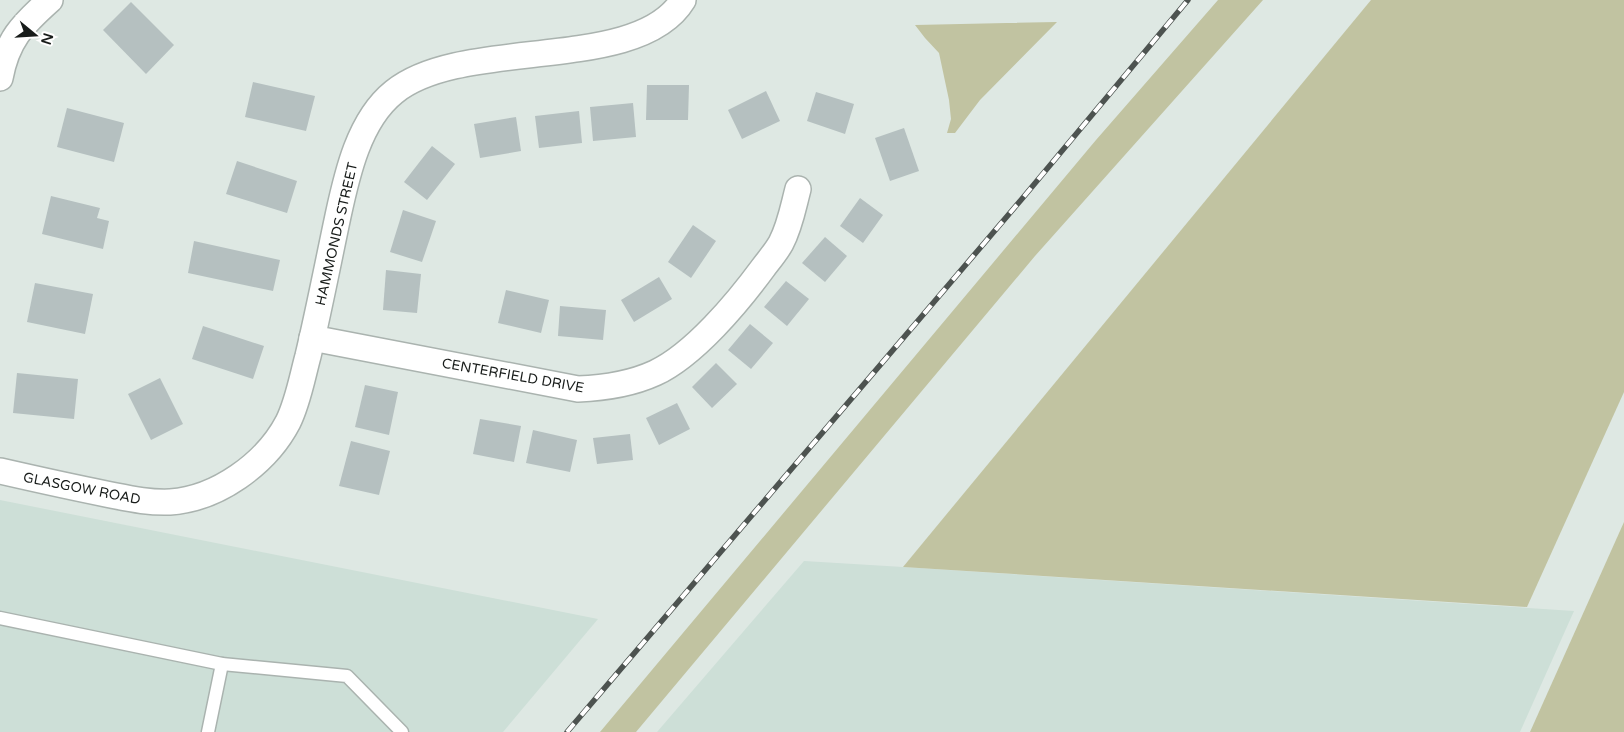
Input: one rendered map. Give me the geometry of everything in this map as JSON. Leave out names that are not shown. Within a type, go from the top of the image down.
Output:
[{"type":"street","points":[[2,63],[16,34],[50,0]]},
{"type":"street","name":"HAMMONDS STREET","points":[[222,486],[248,470],[261,458],[277,440],[288,421],[298,396],[352,160],[362,135],[378,110],[392,93],[426,73],[458,65],[607,43],[646,32],[664,21],[683,0]]},
{"type":"street","name":"CENTERFIELD DRIVE","points":[[312,338],[578,389],[604,388],[628,382],[655,373],[680,358],[704,336],[749,287],[780,244],[789,225],[798,189]]},
{"type":"street","name":"GLASGOW ROAD","points":[[0,471],[140,501],[170,502],[195,497],[222,486]]},
{"type":"lane","points":[[0,618],[222,664],[347,676],[402,732]]},
{"type":"lane","points":[[208,732],[222,664]]},
{"type":"shaded area","points":[[0,500],[598,619],[503,732],[0,732]]},
{"type":"shaded area","points":[[804,561],[1574,611],[1520,732],[657,732]]},
{"type":"green space","points":[[1218,0],[1263,0],[1035,256],[636,732],[600,732],[1096,140]]},
{"type":"green space","points":[[1371,0],[1624,0],[1624,392],[1527,607],[903,567]]},
{"type":"green space","points":[[1057,22],[980,100],[955,133],[947,133],[951,119],[939,53],[915,25]]},
{"type":"green space","points":[[1624,522],[1624,732],[1530,732]]},
{"type":"building","points":[[131,2],[174,45],[146,74],[103,30]]},
{"type":"building","points":[[253,82],[315,96],[306,131],[245,117]]},
{"type":"building","points":[[647,85],[689,85],[688,120],[646,120]]},
{"type":"building","points":[[766,91],[780,121],[742,139],[728,110]]},
{"type":"building","points":[[816,92],[854,104],[845,134],[807,121]]},
{"type":"building","points":[[633,103],[636,137],[593,141],[590,107]]},
{"type":"building","points":[[67,108],[124,123],[114,162],[57,147]]},
{"type":"building","points":[[579,111],[582,143],[539,148],[535,116]]},
{"type":"building","points":[[516,117],[521,151],[480,158],[474,124]]},
{"type":"building","points":[[904,128],[919,171],[890,181],[875,138]]},
{"type":"building","points":[[432,146],[455,164],[427,200],[404,182]]},
{"type":"building","points":[[237,161],[297,181],[287,213],[226,194]]},
{"type":"building","points":[[51,196],[100,208],[97,218],[109,221],[103,249],[42,234]]},
{"type":"building","points":[[860,198],[883,215],[863,243],[840,226]]},
{"type":"building","points":[[403,210],[436,221],[422,262],[390,252]]},
{"type":"building","points":[[693,225],[716,241],[691,278],[668,262]]},
{"type":"building","points":[[825,237],[847,256],[825,282],[802,263]]},
{"type":"building","points":[[194,241],[280,260],[273,291],[188,273]]},
{"type":"building","points":[[386,270],[421,274],[417,313],[383,310]]},
{"type":"building","points":[[659,277],[672,299],[634,322],[621,300]]},
{"type":"building","points":[[786,281],[809,299],[787,326],[764,307]]},
{"type":"building","points":[[35,283],[93,294],[85,334],[27,322]]},
{"type":"building","points":[[506,290],[549,300],[541,333],[498,323]]},
{"type":"building","points":[[560,306],[606,310],[603,340],[558,336]]},
{"type":"building","points":[[750,324],[773,343],[751,369],[728,350]]},
{"type":"building","points":[[203,326],[264,346],[253,379],[192,359]]},
{"type":"building","points":[[716,363],[737,384],[712,408],[692,387]]},
{"type":"building","points":[[17,373],[78,379],[74,419],[13,413]]},
{"type":"building","points":[[160,378],[183,424],[151,440],[128,394]]},
{"type":"building","points":[[365,385],[398,392],[389,435],[355,427]]},
{"type":"building","points":[[677,403],[690,429],[659,445],[646,418]]},
{"type":"building","points":[[480,419],[521,426],[514,462],[473,454]]},
{"type":"building","points":[[533,430],[577,440],[570,472],[526,463]]},
{"type":"building","points":[[630,434],[633,460],[597,464],[593,438]]},
{"type":"building","points":[[351,441],[390,451],[379,495],[339,486]]},
{"type":"railway","points":[[567,732],[1021,200],[1188,0]]}]
